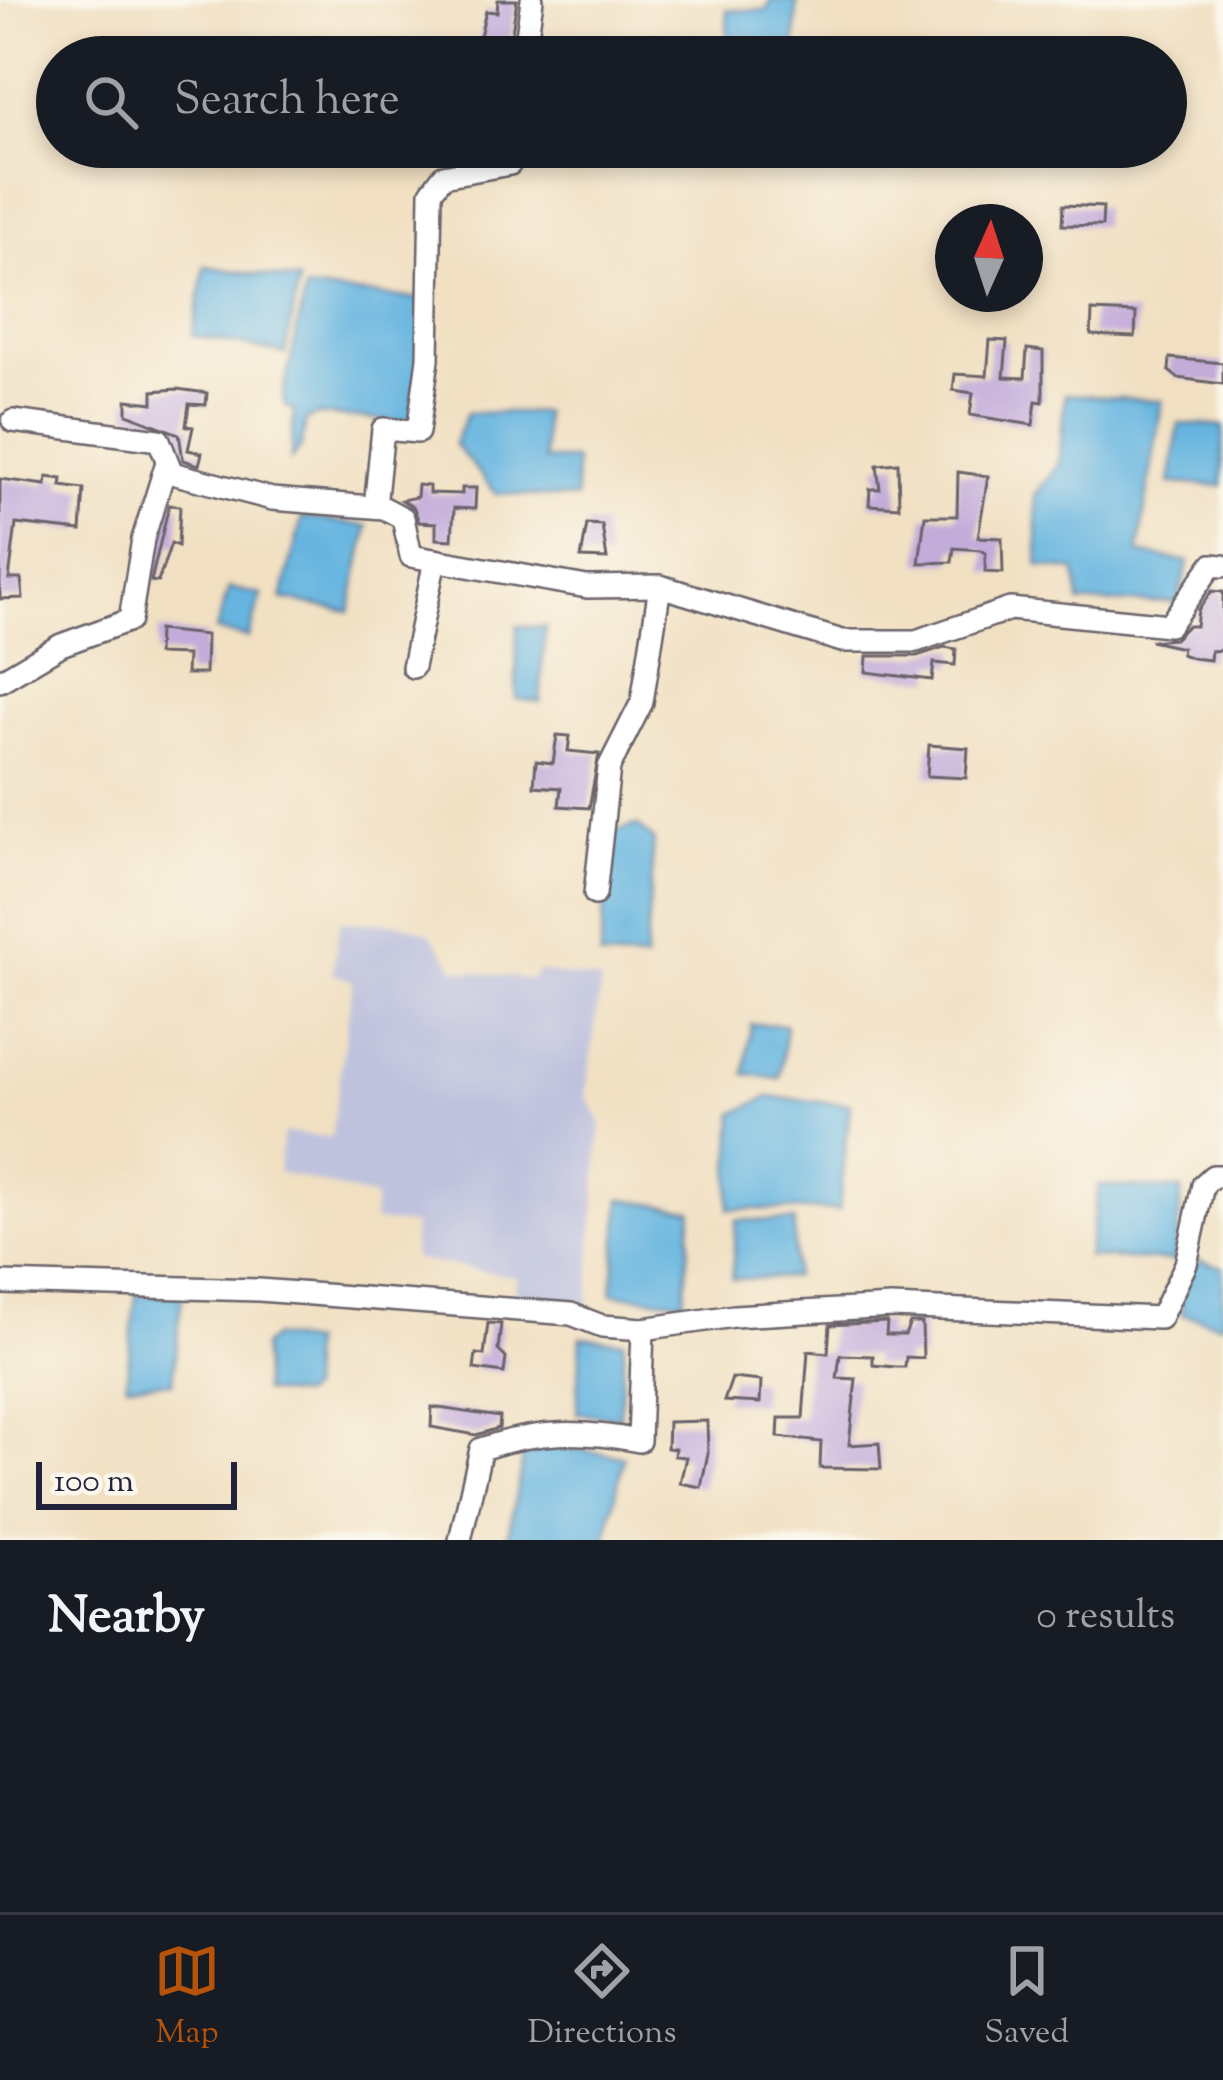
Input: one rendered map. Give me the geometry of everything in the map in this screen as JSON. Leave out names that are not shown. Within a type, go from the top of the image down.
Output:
[{"type":"street","points":[[527,36],[532,0]]},
{"type":"street","points":[[375,507],[382,429],[418,432],[428,359],[431,192],[443,176],[488,168]]},
{"type":"street","points":[[13,421],[159,440],[172,473],[272,499],[375,507],[403,518],[411,556],[587,586],[660,586],[842,641],[916,641],[1010,608],[1169,625],[1212,565],[1223,566]]},
{"type":"street","points":[[0,681],[62,645],[130,620],[143,539],[167,462]]},
{"type":"street","points":[[413,667],[435,560]]},
{"type":"street","points":[[595,894],[609,767],[642,702],[660,586]]},
{"type":"street","points":[[0,1282],[259,1290],[571,1314],[602,1326],[643,1329],[734,1316],[891,1307],[1160,1318],[1186,1264],[1203,1185],[1213,1176],[1223,1176]]},
{"type":"street","points":[[460,1540],[481,1449],[530,1432],[590,1432],[639,1441],[643,1329]]},
{"type":"shaded area","points":[[340,921],[402,923],[431,934],[456,969],[532,980],[537,971],[601,981],[586,1096],[601,1121],[588,1308],[515,1304],[516,1277],[413,1259],[413,1225],[373,1221],[375,1198],[278,1172],[283,1133],[331,1137],[353,981],[332,973]]},
{"type":"water","points":[[770,0],[797,0],[796,36],[728,36],[727,10],[768,10]]},
{"type":"water","points":[[205,266],[299,281],[285,354],[193,335]]},
{"type":"water","points":[[306,289],[421,299],[424,341],[411,422],[317,415],[306,420],[301,447],[291,459],[294,411],[285,406],[283,396]]},
{"type":"water","points":[[1065,394],[1162,401],[1138,553],[1189,562],[1177,602],[1079,603],[1076,571],[1039,566],[1035,495],[1059,464]]},
{"type":"water","points":[[543,412],[544,460],[575,460],[576,499],[496,493],[454,444],[467,413]]},
{"type":"water","points":[[1179,424],[1223,426],[1222,486],[1170,483]]},
{"type":"water","points":[[302,517],[368,526],[350,612],[282,599]]},
{"type":"water","points":[[229,588],[262,595],[248,638],[216,631]]},
{"type":"water","points":[[517,626],[545,627],[540,702],[516,699]]},
{"type":"water","points":[[637,825],[654,840],[645,960],[600,958],[610,833]]},
{"type":"water","points":[[751,1024],[786,1025],[780,1078],[745,1074]]},
{"type":"water","points":[[768,1097],[850,1104],[839,1210],[729,1209],[734,1114]]},
{"type":"water","points":[[1099,1185],[1182,1190],[1175,1261],[1087,1257]]},
{"type":"water","points":[[621,1199],[692,1210],[684,1301],[612,1294]]},
{"type":"water","points":[[736,1220],[794,1221],[794,1277],[732,1279]]},
{"type":"water","points":[[1197,1260],[1223,1267],[1223,1324],[1182,1314],[1181,1294]]},
{"type":"water","points":[[136,1294],[182,1295],[173,1382],[126,1384]]},
{"type":"water","points":[[272,1337],[310,1343],[308,1391],[302,1396],[263,1392],[262,1347]]},
{"type":"water","points":[[581,1337],[624,1341],[620,1417],[577,1413]]},
{"type":"water","points":[[534,1444],[624,1456],[606,1540],[507,1540],[524,1452]]},
{"type":"building","points":[[498,0],[517,0],[511,36],[480,36],[486,11],[497,12]]},
{"type":"building","points":[[1063,205],[1103,207],[1102,226],[1062,225]]},
{"type":"building","points":[[1092,311],[1136,313],[1135,337],[1091,335]]},
{"type":"building","points":[[990,340],[1007,341],[1004,377],[1025,378],[1027,349],[1043,351],[1043,402],[1036,401],[1033,425],[970,415],[973,393],[953,390],[955,374],[987,376]]},
{"type":"building","points":[[1170,358],[1223,363],[1223,384],[1178,378],[1169,371]]},
{"type":"building","points":[[153,391],[207,393],[206,405],[189,404],[186,426],[193,427],[188,450],[202,453],[199,465],[183,460],[179,434],[127,414],[127,400],[153,403]]},
{"type":"building","points":[[898,463],[899,507],[869,505],[870,489],[880,489],[877,465]]},
{"type":"building","points":[[958,472],[988,476],[978,537],[1002,538],[1003,573],[985,572],[986,553],[981,550],[954,548],[952,562],[919,563],[925,516],[957,516]]},
{"type":"building","points":[[47,477],[62,479],[61,486],[84,489],[81,531],[16,524],[9,579],[21,579],[23,598],[0,599],[0,479],[46,485]]},
{"type":"building","points":[[418,485],[429,486],[429,493],[462,494],[462,488],[476,488],[475,509],[454,508],[452,540],[436,539],[436,523],[419,522],[414,508],[402,500],[417,497]]},
{"type":"building","points":[[169,505],[180,506],[178,546],[171,543],[158,582],[151,581]]},
{"type":"building","points":[[587,524],[602,525],[607,559],[581,558]]},
{"type":"building","points":[[1212,591],[1223,592],[1223,650],[1211,651],[1210,660],[1192,658],[1181,654],[1182,648],[1150,641],[1174,639],[1187,626],[1196,626],[1198,610]]},
{"type":"building","points":[[158,630],[206,635],[205,674],[186,674],[187,655],[157,654]]},
{"type":"building","points":[[944,647],[956,649],[955,665],[934,663],[932,680],[866,672],[867,656],[917,656]]},
{"type":"building","points":[[557,735],[570,736],[568,751],[599,754],[589,808],[559,806],[561,788],[534,786],[536,761],[553,763]]},
{"type":"building","points":[[929,745],[968,748],[966,778],[927,776]]},
{"type":"building","points":[[887,1322],[886,1335],[905,1335],[910,1323],[922,1323],[923,1358],[906,1357],[905,1367],[896,1367],[873,1365],[873,1356],[840,1355],[837,1378],[856,1379],[849,1445],[879,1443],[881,1469],[820,1468],[821,1442],[778,1437],[779,1418],[803,1418],[808,1351],[828,1353],[830,1325]]},
{"type":"building","points":[[488,1323],[501,1324],[498,1350],[506,1358],[504,1373],[474,1369],[476,1354],[484,1355]]},
{"type":"building","points":[[732,1378],[761,1381],[760,1403],[724,1401]]},
{"type":"building","points":[[432,1407],[500,1417],[499,1428],[476,1435],[431,1427]]},
{"type":"building","points":[[707,1421],[708,1453],[701,1487],[680,1483],[686,1457],[674,1456],[675,1449],[667,1448],[668,1422]]}]
